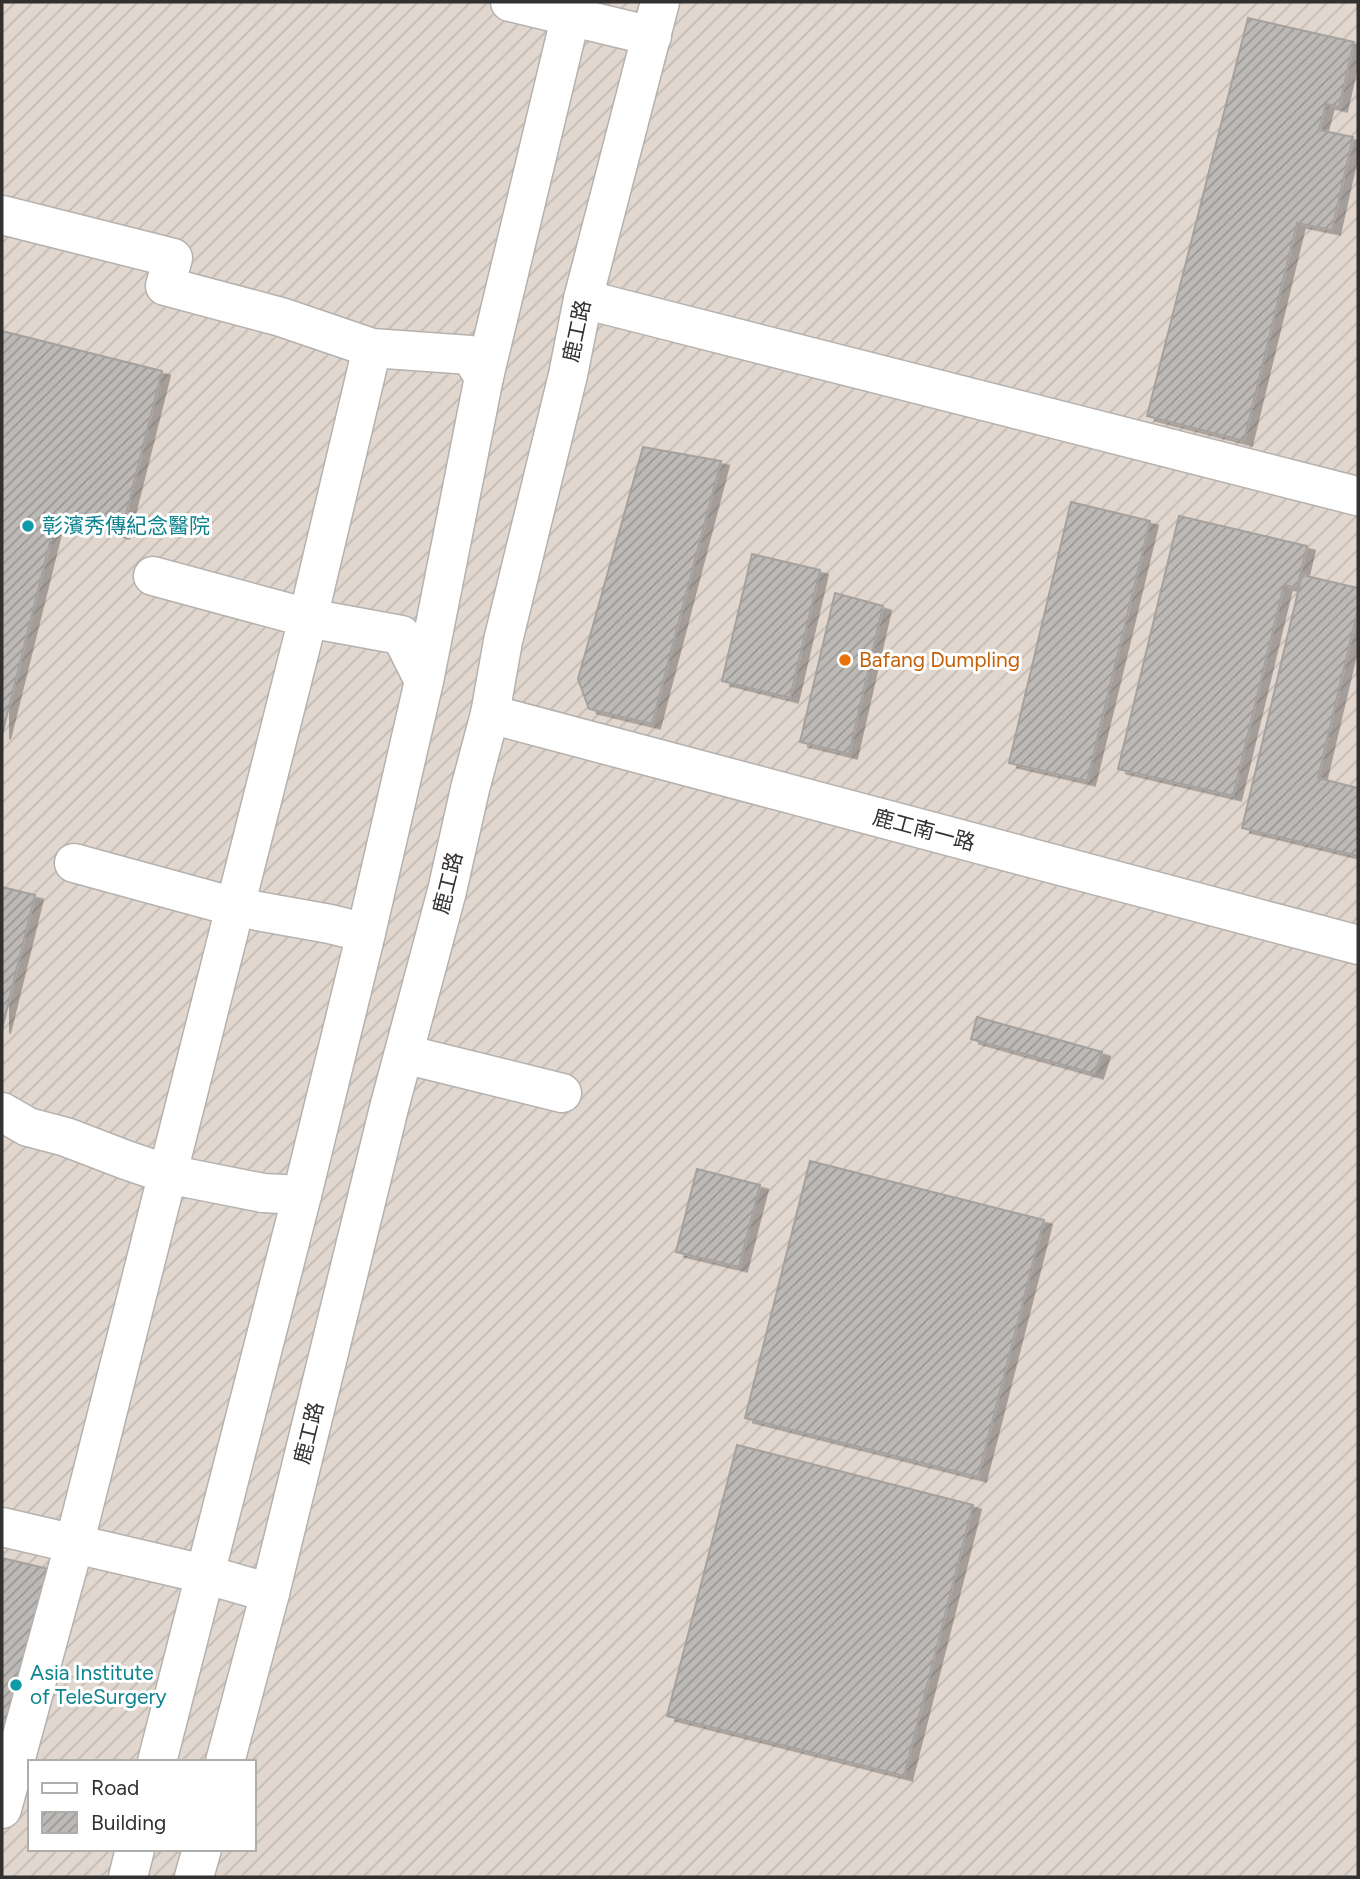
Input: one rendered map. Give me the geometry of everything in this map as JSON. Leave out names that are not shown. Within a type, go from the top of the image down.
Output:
[{"type":"street","points":[[510,2],[656,19]]},
{"type":"street","points":[[158,1760],[366,933],[424,681],[484,377],[572,9]]},
{"type":"street","name":"鹿工路","points":[[226,1760],[447,891],[490,714],[503,641],[568,375],[583,299],[656,19]]},
{"type":"street","points":[[2,215],[173,258],[165,286],[281,317],[372,348],[470,355],[484,377]]},
{"type":"street","points":[[583,299],[1357,496]]},
{"type":"street","points":[[2,1809],[74,1545],[308,618],[372,348]]},
{"type":"street","points":[[153,576],[308,618],[401,635],[424,681]]},
{"type":"street","name":"鹿工南一路","points":[[490,714],[1358,945]]},
{"type":"street","points":[[74,863],[235,907],[366,933]]},
{"type":"street","points":[[404,1054],[562,1093]]},
{"type":"street","points":[[2,1112],[28,1126],[167,1174],[263,1193],[302,1195]]},
{"type":"street","points":[[2,1527],[204,1574],[270,1593]]},
{"type":"street","points":[[128,1877],[134,1851]]},
{"type":"street","points":[[194,1877],[201,1851]]},
{"type":"shaded area","points":[[2,2],[1358,2],[1358,1877],[2,1877]]},
{"type":"building","points":[[1248,18],[1354,42],[1339,107],[1326,104],[1319,130],[1353,137],[1332,230],[1297,223],[1244,441],[1147,416]]},
{"type":"building","name":"彰濱秀傳紀念醫院","points":[[2,331],[162,371],[121,534],[56,518],[2,735]]},
{"type":"building","points":[[643,447],[721,461],[652,724],[589,709],[578,679]]},
{"type":"building","points":[[1071,502],[1150,521],[1087,781],[1009,763]]},
{"type":"building","points":[[1179,516],[1307,546],[1297,588],[1284,585],[1233,796],[1118,769]]},
{"type":"building","points":[[752,554],[820,570],[790,698],[722,681]]},
{"type":"building","points":[[1302,575],[1358,588],[1358,609],[1318,778],[1358,788],[1358,856],[1242,828]]},
{"type":"building","points":[[835,593],[883,606],[849,754],[800,742]]},
{"type":"building","points":[[2,887],[35,895],[2,1029]]},
{"type":"building","points":[[977,1017],[1102,1052],[1095,1074],[971,1039]]},
{"type":"building","points":[[810,1161],[1044,1220],[978,1477],[745,1418]]},
{"type":"building","points":[[697,1169],[760,1185],[739,1267],[676,1252]]},
{"type":"building","points":[[737,1445],[973,1505],[904,1776],[667,1716]]},
{"type":"building","name":"Asia Institute of TeleSurgery","points":[[2,1558],[57,1571],[2,1799]]},
{"type":"place","name":"彰濱秀傳紀念醫院","points":[[28,526]]},
{"type":"place","name":"Bafang Dumpling","points":[[845,660]]},
{"type":"place","name":"Asia Institute of TeleSurgery","points":[[16,1685]]}]
